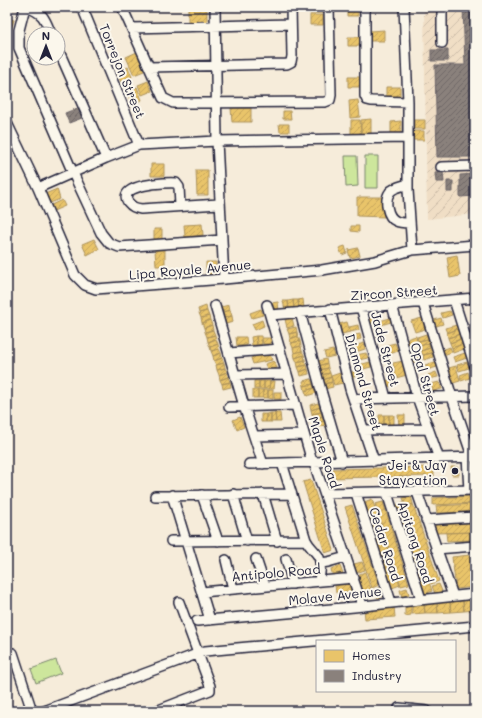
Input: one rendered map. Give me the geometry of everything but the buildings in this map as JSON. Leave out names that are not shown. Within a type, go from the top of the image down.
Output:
[{"type":"street","points":[[48,26],[39,12],[26,7],[19,30],[19,48],[72,173],[101,233],[109,243],[119,247],[222,240]]},
{"type":"street","name":"Torrejon Street","points":[[82,7],[139,145]]},
{"type":"street","points":[[122,7],[163,98],[173,103],[325,102],[330,100],[329,7]]},
{"type":"street","points":[[215,7],[219,204],[224,279]]},
{"type":"street","points":[[149,67],[287,64],[291,62],[292,56],[291,7]]},
{"type":"street","points":[[366,7],[365,96],[367,100],[371,101],[408,102]]},
{"type":"street","points":[[404,7],[408,102],[409,223],[412,250]]},
{"type":"street","points":[[442,7],[442,43]]},
{"type":"street","points":[[132,28],[291,24]]},
{"type":"street","points":[[65,66],[106,158]]},
{"type":"street","name":"Lipa Royale Avenue","points":[[7,123],[38,188],[75,275],[85,285],[96,289],[224,279],[352,266],[412,250],[475,245]]},
{"type":"street","points":[[38,188],[139,145],[217,141],[408,138]]},
{"type":"street","points":[[441,167],[475,166]]},
{"type":"street","points":[[180,206],[179,187],[176,183],[145,184],[127,193],[126,196],[126,199],[131,206],[136,208],[180,206],[219,204]]},
{"type":"street","points":[[408,184],[396,188],[390,192],[387,206],[390,216],[395,221],[409,223]]},
{"type":"street","name":"Zircon Street","points":[[270,315],[475,298]]},
{"type":"street","points":[[454,300],[475,367]]},
{"type":"street","points":[[325,493],[387,493],[472,490],[470,450],[423,303]]},
{"type":"street","name":"Maple Road","points":[[267,304],[311,458],[325,493],[362,605]]},
{"type":"street","name":"Opal Street","points":[[392,305],[417,398],[438,459]]},
{"type":"street","points":[[215,306],[244,406],[263,464]]},
{"type":"street","name":"Jade Street","points":[[361,307],[386,398]]},
{"type":"street","name":"Diamond Street","points":[[330,310],[363,430],[374,461]]},
{"type":"street","points":[[300,312],[342,462]]},
{"type":"street","points":[[229,353],[280,349]]},
{"type":"street","points":[[235,375],[287,374]]},
{"type":"street","points":[[354,399],[475,396]]},
{"type":"street","points":[[229,407],[296,405]]},
{"type":"street","points":[[363,430],[428,429]]},
{"type":"street","points":[[254,436],[304,435]]},
{"type":"street","points":[[249,464],[471,457]]},
{"type":"street","points":[[282,463],[308,546],[317,554],[321,563],[319,581]]},
{"type":"street","points":[[417,492],[453,596]]},
{"type":"street","name":"Cedar Road","points":[[356,493],[391,602]]},
{"type":"street","name":"Apitong Road","points":[[387,493],[421,599]]},
{"type":"street","points":[[233,494],[247,541]]},
{"type":"street","points":[[263,494],[277,541]]},
{"type":"street","points":[[155,496],[291,494]]},
{"type":"street","points":[[172,495],[210,620]]},
{"type":"street","points":[[202,495],[218,541]]},
{"type":"street","points":[[426,520],[475,517]]},
{"type":"street","points":[[171,541],[306,540]]},
{"type":"street","points":[[436,549],[475,546]]},
{"type":"street","points":[[321,563],[346,557]]},
{"type":"street","points":[[256,559],[265,586]]},
{"type":"street","points":[[286,559],[293,584]]},
{"type":"street","points":[[226,560],[233,589]]},
{"type":"street","name":"Antipolo Road","points":[[202,592],[354,578]]},
{"type":"street","name":"Molave Avenue","points":[[198,621],[475,594]]},
{"type":"street","points":[[156,711],[210,690],[210,686],[179,602]]},
{"type":"street","points":[[319,640],[475,626]]},
{"type":"street","points":[[44,711],[198,653],[218,649],[316,640]]},
{"type":"street","points":[[13,653],[32,711]]},
{"type":"street","points":[[399,708],[427,711]]},
{"type":"shaded area","points":[[424,7],[475,7],[475,214],[427,219]]},
{"type":"green space","points":[[345,156],[357,156],[358,186],[346,187]]},
{"type":"green space","points":[[365,156],[378,156],[378,188],[365,188]]},
{"type":"green space","points":[[56,660],[61,673],[36,683],[31,669]]},
{"type":"place","name":"Jei & Jay Staycation","points":[[455,471]]}]
